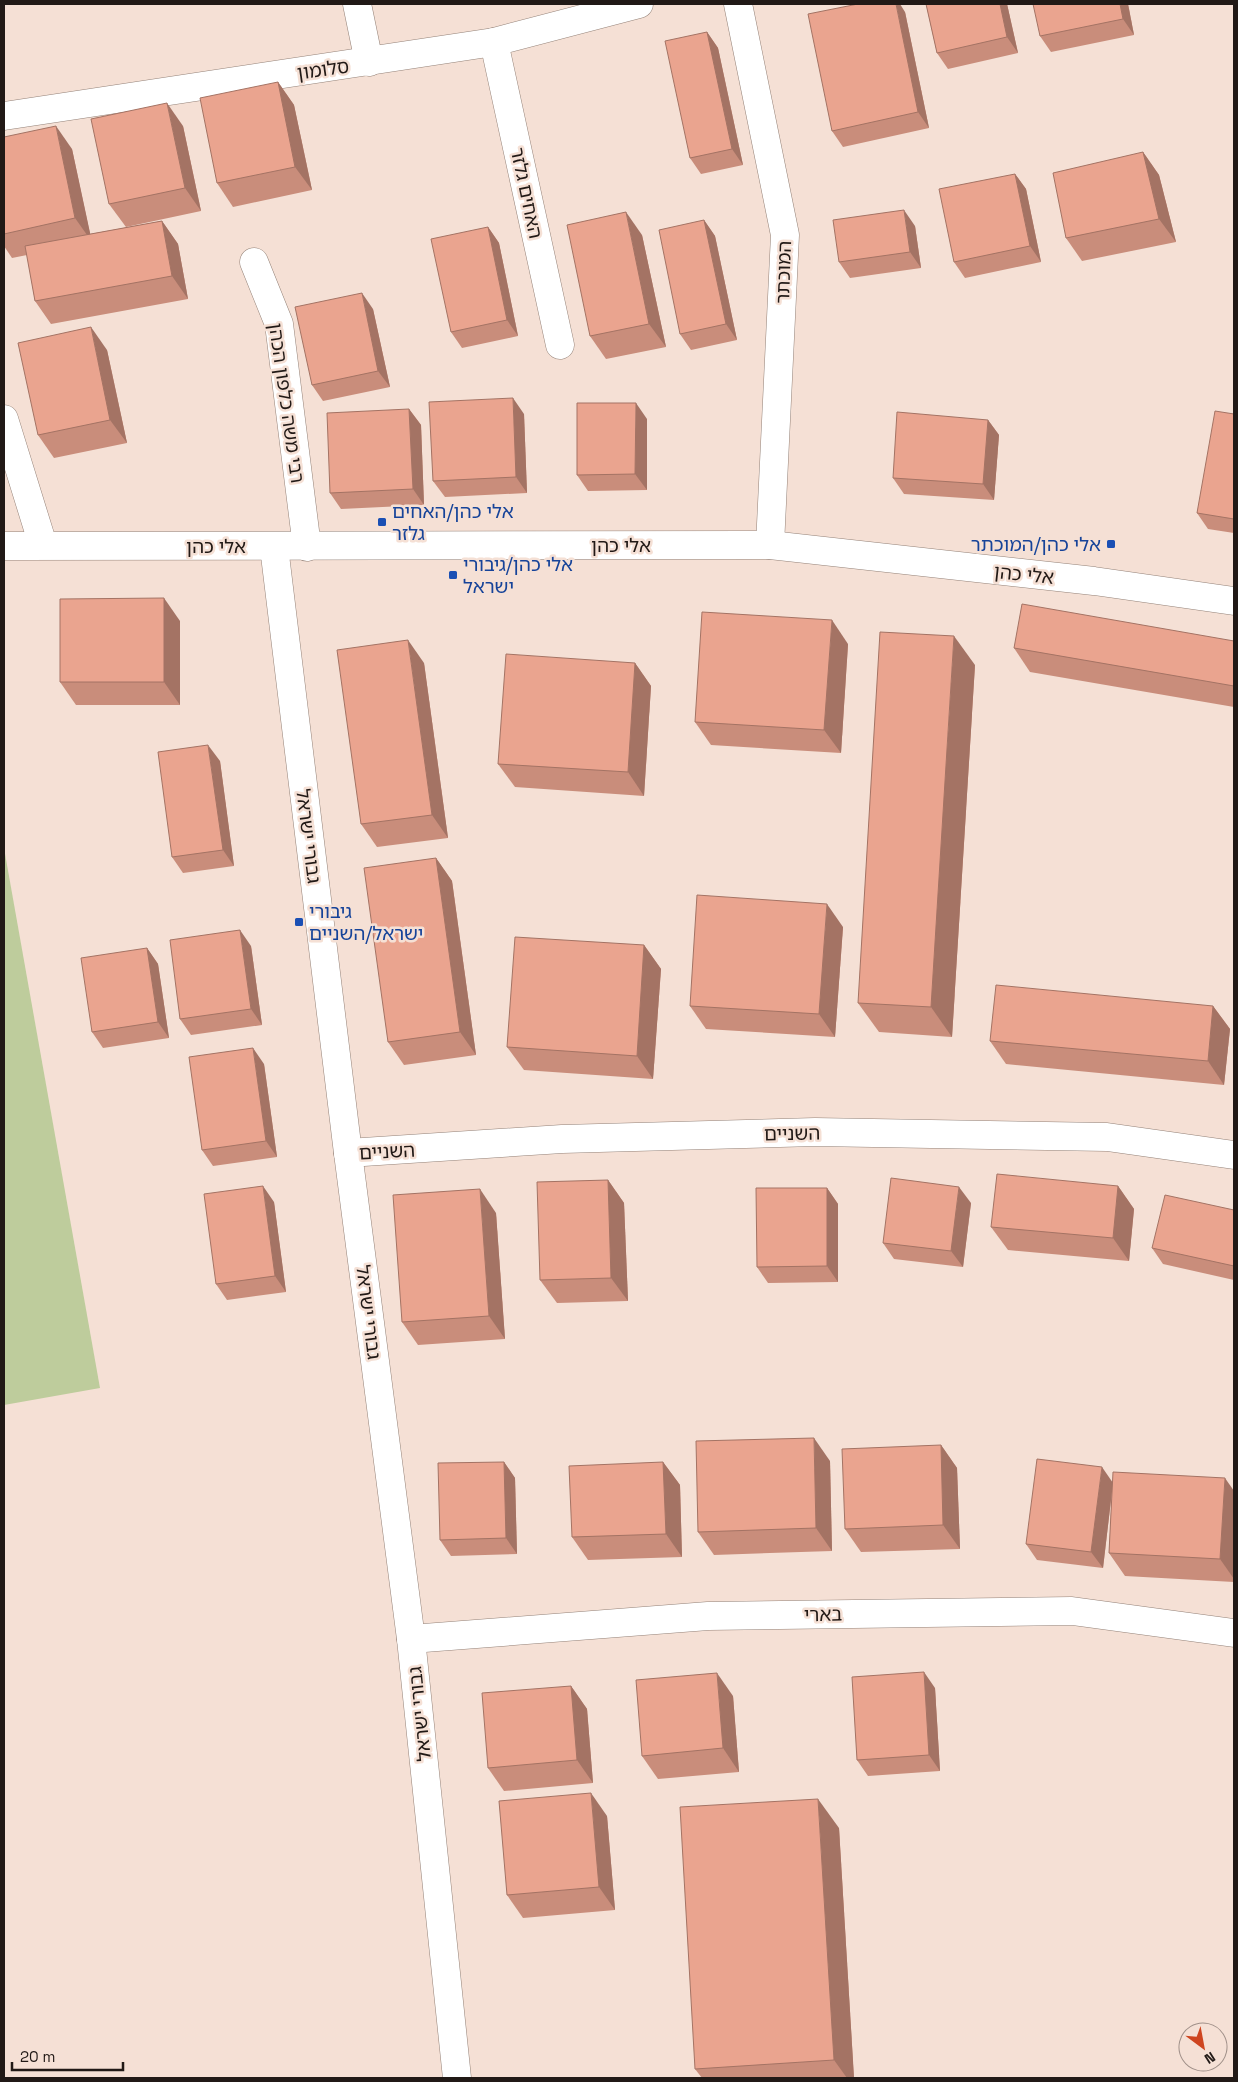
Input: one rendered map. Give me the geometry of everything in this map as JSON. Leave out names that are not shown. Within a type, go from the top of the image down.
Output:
[{"type":"street","points":[[357,4],[369,62]]},
{"type":"street","name":"סלומון","points":[[4,116],[494,42],[639,4]]},
{"type":"street","name":"המוכתר","points":[[738,4],[785,235],[770,545]]},
{"type":"street","name":"האחים גלזר","points":[[494,42],[560,345]]},
{"type":"street","name":"רבי משה כלפון הכהן","points":[[254,262],[279,324],[307,547]]},
{"type":"street","points":[[4,419],[43,545]]},
{"type":"street","name":"אלי כהן","points":[[4,546],[770,545],[1094,581],[1234,601]]},
{"type":"street","name":"גבורי ישראל","points":[[274,547],[348,1153],[411,1639],[457,2078]]},
{"type":"street","name":"השניים","points":[[348,1153],[562,1139],[815,1132],[1107,1137],[1234,1155]]},
{"type":"street","name":"בארי","points":[[411,1639],[708,1616],[1072,1611],[1234,1633]]},
{"type":"green space","points":[[4,848],[100,1388],[4,1405]]},
{"type":"building","points":[[858,4],[896,4],[918,112],[832,131],[808,14]]},
{"type":"building","points":[[926,4],[1000,4],[1007,37],[937,53]]},
{"type":"building","points":[[1033,4],[1120,4],[1123,19],[1040,36]]},
{"type":"building","points":[[707,32],[732,149],[690,158],[665,41]]},
{"type":"building","points":[[278,82],[295,167],[217,183],[200,98]]},
{"type":"building","points":[[167,103],[185,188],[109,204],[91,119]]},
{"type":"building","points":[[56,126],[75,218],[4,234],[4,137]]},
{"type":"building","points":[[1143,152],[1159,219],[1066,238],[1053,173]]},
{"type":"building","points":[[1015,174],[1030,246],[954,262],[939,189]]},
{"type":"building","points":[[904,210],[910,252],[839,262],[833,220]]},
{"type":"building","points":[[626,212],[649,324],[590,336],[567,225]]},
{"type":"building","points":[[704,220],[726,324],[680,334],[659,230]]},
{"type":"building","points":[[162,221],[172,276],[35,301],[25,246]]},
{"type":"building","points":[[488,227],[507,320],[451,332],[431,239]]},
{"type":"building","points":[[362,293],[378,371],[312,385],[295,307]]},
{"type":"building","points":[[91,327],[110,420],[38,435],[18,343]]},
{"type":"building","points":[[513,398],[516,477],[433,481],[429,402]]},
{"type":"building","points":[[577,403],[636,403],[635,474],[577,475]]},
{"type":"building","points":[[409,409],[413,489],[330,493],[327,413]]},
{"type":"building","points":[[1215,411],[1234,414],[1234,519],[1197,513]]},
{"type":"building","points":[[897,412],[988,420],[983,484],[893,478]]},
{"type":"building","points":[[164,598],[164,682],[60,682],[60,599]]},
{"type":"building","points":[[1022,604],[1234,641],[1234,686],[1014,648]]},
{"type":"building","points":[[702,612],[832,620],[824,730],[695,722]]},
{"type":"building","points":[[880,632],[954,636],[931,1007],[858,1003]]},
{"type":"building","points":[[408,640],[432,815],[361,824],[337,650]]},
{"type":"building","points":[[506,654],[635,663],[628,772],[498,764]]},
{"type":"building","points":[[208,745],[223,850],[172,857],[158,752]]},
{"type":"building","points":[[436,858],[460,1032],[388,1042],[364,868]]},
{"type":"building","points":[[697,895],[827,904],[819,1014],[690,1006]]},
{"type":"building","points":[[240,930],[251,1009],[180,1019],[170,940]]},
{"type":"building","points":[[515,937],[644,945],[637,1056],[507,1047]]},
{"type":"building","points":[[147,948],[158,1022],[92,1032],[81,958]]},
{"type":"building","points":[[996,985],[1213,1006],[1208,1061],[990,1041]]},
{"type":"building","points":[[253,1048],[266,1141],[202,1150],[189,1057]]},
{"type":"building","points":[[997,1174],[1118,1186],[1113,1238],[991,1227]]},
{"type":"building","points":[[891,1178],[959,1187],[951,1251],[883,1243]]},
{"type":"building","points":[[608,1180],[611,1278],[540,1280],[537,1182]]},
{"type":"building","points":[[263,1186],[275,1276],[216,1284],[204,1194]]},
{"type":"building","points":[[756,1188],[827,1188],[827,1266],[757,1267]]},
{"type":"building","points":[[480,1189],[489,1316],[402,1322],[393,1195]]},
{"type":"building","points":[[1165,1195],[1234,1210],[1234,1266],[1152,1248]]},
{"type":"building","points":[[814,1438],[816,1528],[698,1532],[696,1441]]},
{"type":"building","points":[[941,1445],[943,1525],[845,1529],[842,1449]]},
{"type":"building","points":[[1037,1459],[1102,1467],[1091,1552],[1026,1544]]},
{"type":"building","points":[[504,1462],[506,1538],[440,1540],[438,1463]]},
{"type":"building","points":[[663,1462],[666,1534],[572,1537],[569,1466]]},
{"type":"building","points":[[1113,1472],[1225,1478],[1220,1559],[1109,1553]]},
{"type":"building","points":[[924,1672],[929,1755],[857,1760],[852,1677]]},
{"type":"building","points":[[717,1673],[723,1748],[642,1756],[636,1680]]},
{"type":"building","points":[[571,1686],[577,1760],[488,1768],[482,1693]]},
{"type":"building","points":[[591,1793],[599,1887],[507,1895],[499,1801]]},
{"type":"building","points":[[818,1799],[834,2060],[695,2069],[680,1807]]},
{"type":"place","name":"אלי כהן/האחים גלזר","points":[[382,522]]},
{"type":"place","name":"אלי כהן/המוכתר","points":[[1111,544]]},
{"type":"place","name":"אלי כהן/גיבורי ישראל","points":[[453,575]]},
{"type":"place","name":"גיבורי ישראל/השניים","points":[[299,922]]}]
